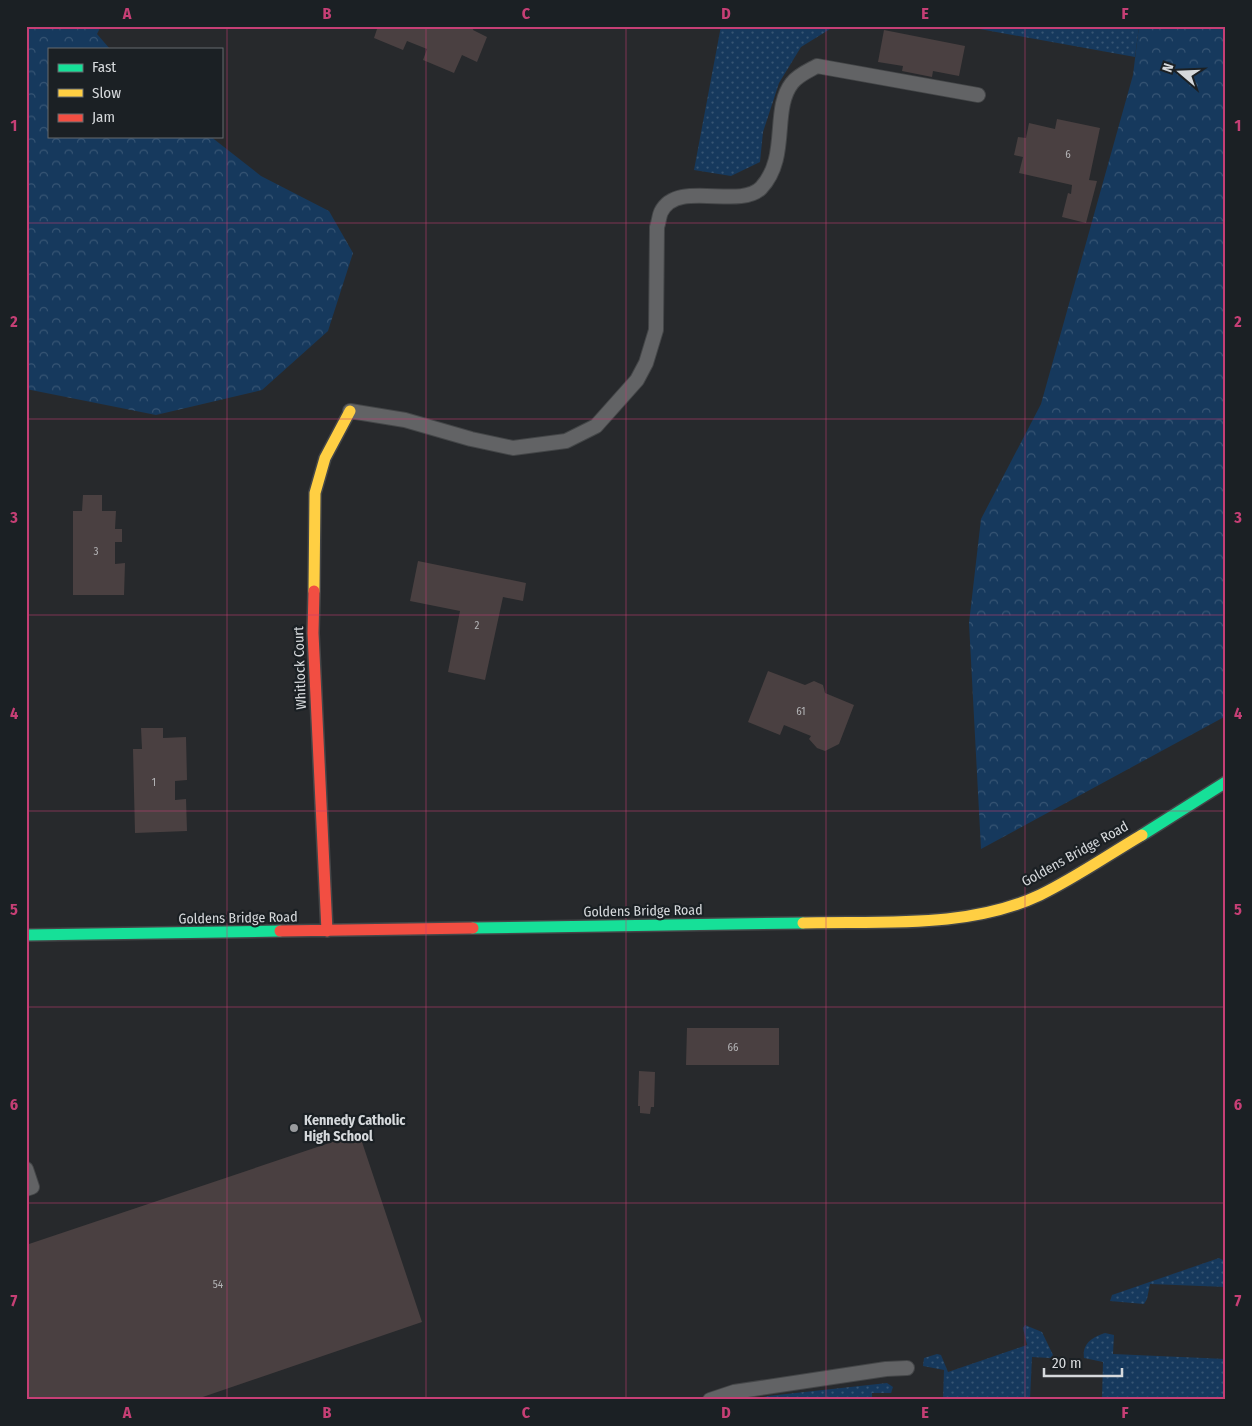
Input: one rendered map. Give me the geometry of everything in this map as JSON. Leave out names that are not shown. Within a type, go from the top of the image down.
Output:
[{"type":"main road","name":"Whitlock Court","points":[[326,931],[313,633],[315,493],[325,458],[350,411]]},
{"type":"main road","name":"Goldens Bridge Road","points":[[26,935],[898,922],[953,918],[996,910],[1039,895],[1088,868],[1226,782]]},
{"type":"lane","points":[[350,411],[405,420],[471,439],[513,448],[566,441],[596,426],[636,380],[646,363],[656,330],[658,227],[662,210],[673,201],[680,199],[709,195],[745,196],[755,193],[762,187],[775,166],[784,102],[791,84],[800,75],[817,66],[978,95]]},
{"type":"lane","points":[[26,1169],[32,1187],[26,1189]]},
{"type":"lane","points":[[710,1400],[734,1392],[886,1369],[907,1368]]},
{"type":"green space","points":[[26,26],[101,26],[97,34],[109,48],[48,48],[48,138],[213,138],[261,176],[329,211],[353,253],[328,331],[262,390],[156,415],[26,389]]},
{"type":"green space","points":[[721,26],[835,26],[801,47],[779,83],[763,132],[760,162],[731,176],[694,170]]},
{"type":"green space","points":[[963,26],[1139,26],[1135,57]]},
{"type":"green space","points":[[1139,26],[1226,26],[1226,716],[981,849],[969,623],[981,519],[1041,404],[1133,75]]},
{"type":"green space","points":[[1219,1258],[1223,1260],[1223,1277],[1226,1278],[1226,1287],[1150,1284],[1144,1304],[1110,1301],[1112,1295]]},
{"type":"green space","points":[[1025,1325],[1042,1332],[1053,1355],[1050,1358],[1032,1357],[1030,1400],[949,1397],[949,1400],[943,1400],[944,1370],[923,1366],[924,1358],[937,1354],[941,1355],[948,1372],[1027,1345],[1023,1328]]},
{"type":"green space","points":[[1105,1333],[1114,1335],[1113,1354],[1226,1359],[1226,1400],[1102,1400],[1103,1362],[1084,1358],[1084,1353],[1089,1341]]},
{"type":"green space","points":[[887,1383],[893,1387],[891,1393],[872,1393],[872,1400],[750,1400],[768,1396]]},
{"type":"building","points":[[378,26],[474,26],[473,30],[487,37],[477,62],[462,55],[454,73],[423,60],[427,49],[407,41],[403,50],[374,38]]},
{"type":"building","points":[[884,30],[965,46],[959,76],[933,71],[932,77],[902,71],[903,66],[878,62]]},
{"type":"building","points":[[1057,119],[1100,128],[1089,180],[1097,181],[1086,223],[1062,217],[1068,193],[1071,194],[1072,185],[1019,173],[1023,157],[1014,155],[1018,137],[1026,138],[1029,123],[1055,129]]},
{"type":"building","points":[[83,495],[102,495],[102,511],[116,511],[115,529],[122,529],[122,542],[115,542],[115,564],[125,563],[124,595],[73,595],[73,511],[82,511]]},
{"type":"building","points":[[418,561],[526,583],[523,601],[503,597],[485,680],[448,672],[460,611],[410,601]]},
{"type":"building","points":[[768,671],[805,685],[814,681],[823,685],[825,693],[854,705],[839,744],[825,751],[817,748],[809,739],[811,736],[784,725],[780,735],[748,722]]},
{"type":"building","points":[[141,728],[163,728],[163,738],[186,737],[187,780],[175,781],[175,800],[186,799],[187,831],[135,833],[133,749],[142,749]]},
{"type":"building","points":[[687,1028],[779,1028],[779,1065],[686,1065]]},
{"type":"building","points":[[639,1071],[655,1072],[654,1107],[651,1107],[650,1114],[640,1113],[640,1106],[638,1106]]},
{"type":"building","points":[[359,1133],[422,1322],[194,1400],[26,1400],[26,1245]]},
{"type":"traffic: fast","points":[[1142,835],[1226,782]]},
{"type":"traffic: fast","points":[[473,928],[803,923]]},
{"type":"traffic: fast","points":[[26,935],[280,931]]},
{"type":"traffic: slow","points":[[314,591],[315,493],[325,458],[350,411]]},
{"type":"traffic: slow","points":[[803,923],[924,921],[984,913],[1012,906],[1040,895],[1079,874],[1142,835]]},
{"type":"traffic: jam","points":[[314,591],[313,633],[327,931]]},
{"type":"traffic: jam","points":[[280,931],[473,928]]},
{"type":"place","name":"Kennedy Catholic High School","points":[[294,1128]]}]
